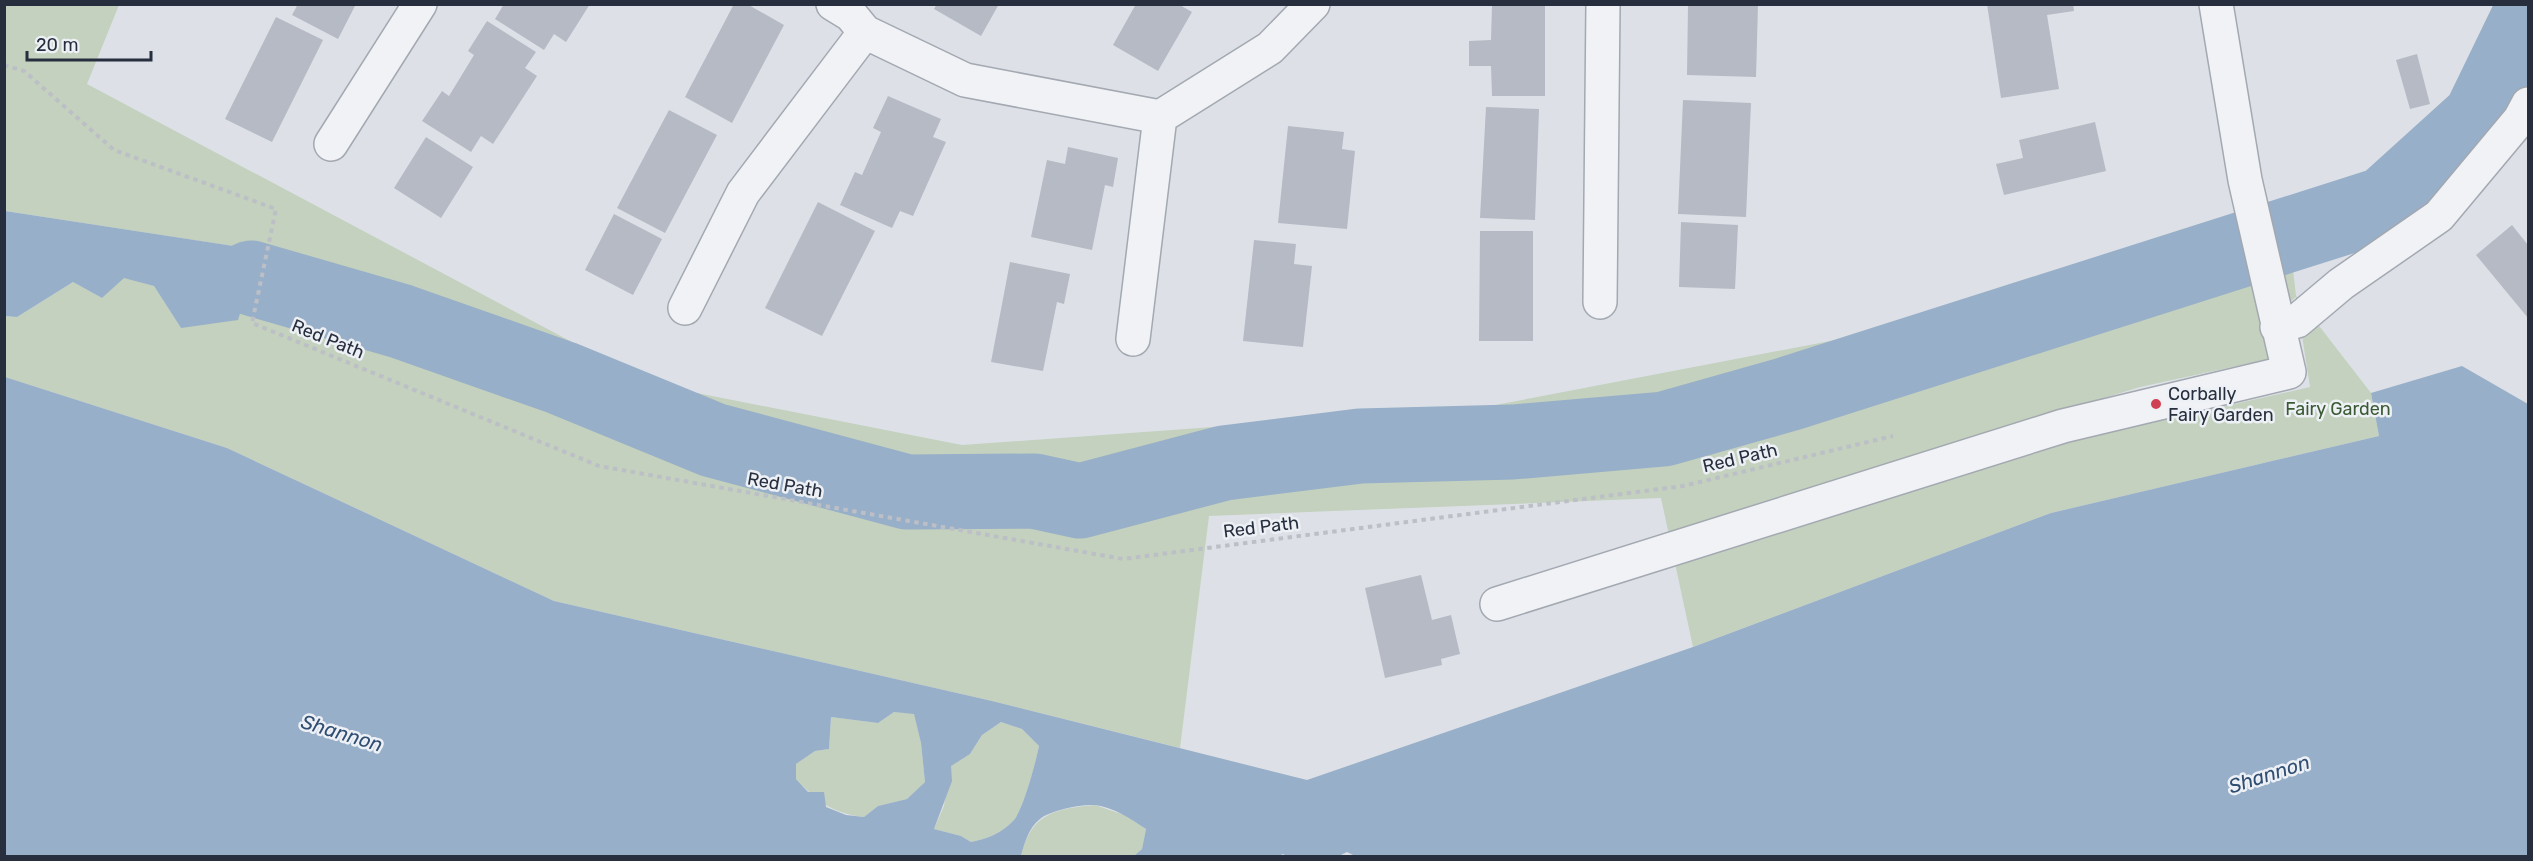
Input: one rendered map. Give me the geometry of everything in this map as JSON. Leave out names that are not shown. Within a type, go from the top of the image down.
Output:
[{"type":"street","points":[[331,144],[420,4]]},
{"type":"street","points":[[685,308],[743,193],[851,14],[965,80],[1160,117],[1270,48],[1313,4]]},
{"type":"street","points":[[1600,302],[1603,4]]},
{"type":"street","points":[[1497,604],[2062,426],[2289,372],[2245,180],[2216,4]]},
{"type":"street","points":[[2277,327],[2297,321],[2341,284],[2439,216],[2520,119],[2529,104]]},
{"type":"street","points":[[1132,339],[1160,117]]},
{"type":"path","name":"Red Path","points":[[4,65],[24,71],[114,150],[276,208],[252,322],[599,466],[1123,559],[1683,486],[1900,435]]},
{"type":"green space","name":"Fairy Garden","points":[[4,5],[119,5],[87,84],[651,384],[962,445],[1480,408],[1987,311],[2286,208],[2296,296],[2371,393],[2379,436],[2051,513],[1693,647],[1661,498],[1209,516],[1180,748],[992,701],[554,601],[227,448],[5,377],[5,316],[17,317],[73,282],[102,298],[124,277],[154,286],[181,328],[252,249],[5,211]],"holes":[[[2296,297],[2310,387],[2038,448],[2032,420],[2140,387],[2269,359],[2267,322]]]},
{"type":"green space","points":[[894,712],[914,713],[921,743],[925,782],[907,799],[878,806],[864,817],[843,813],[826,805],[796,779],[796,764],[815,751],[829,749],[831,717],[878,723]]},
{"type":"green space","points":[[1001,722],[1022,729],[1039,746],[1029,785],[1017,816],[998,833],[971,842],[961,836],[934,829],[944,806],[950,766],[970,754],[982,735]]},
{"type":"green space","points":[[1095,805],[1127,816],[1146,829],[1142,849],[1134,856],[1021,856],[1031,830],[1038,822],[1057,812]]},
{"type":"water","points":[[5,211],[253,249],[251,278],[238,320],[181,328],[154,286],[124,278],[102,298],[73,282],[17,317],[5,316]]},
{"type":"water","name":"Shannon","points":[[2462,366],[2528,404],[2528,856],[1355,856],[1347,852],[1339,856],[1286,856],[1283,854],[1279,856],[1134,856],[1142,849],[1146,829],[1115,811],[1102,806],[1089,805],[1058,810],[1036,822],[1025,841],[1021,856],[5,856],[5,377],[227,448],[554,601],[992,701],[1307,780],[1693,647],[2051,513],[2379,436],[2371,393]],"holes":[[[894,712],[914,714],[921,743],[925,782],[907,799],[878,806],[864,817],[846,815],[826,807],[824,792],[808,792],[796,779],[796,764],[815,751],[829,749],[831,717],[878,723]],[[1001,722],[1022,729],[1039,746],[1029,785],[1017,816],[998,833],[971,842],[961,836],[934,829],[952,781],[951,766],[970,754],[982,735]]]},
{"type":"building","points":[[298,4],[356,4],[338,39],[292,15]]},
{"type":"building","points":[[504,4],[590,4],[566,42],[554,34],[544,50],[495,19]]},
{"type":"building","points":[[734,4],[747,4],[784,25],[732,123],[685,97]]},
{"type":"building","points":[[937,4],[999,4],[981,36],[934,9]]},
{"type":"building","points":[[1136,4],[1178,4],[1192,12],[1158,71],[1113,45]]},
{"type":"building","points":[[1492,4],[1545,4],[1545,96],[1492,96],[1491,66],[1469,66],[1469,41],[1491,40]]},
{"type":"building","points":[[1688,4],[1758,4],[1756,77],[1687,75]]},
{"type":"building","points":[[1987,4],[2073,4],[2074,11],[2047,15],[2059,89],[2001,98]]},
{"type":"building","points":[[276,17],[323,40],[272,142],[225,119]]},
{"type":"building","points":[[487,21],[536,52],[525,68],[537,76],[493,144],[481,136],[471,152],[422,121],[442,91],[449,96],[474,55],[468,51]]},
{"type":"building","points":[[2417,54],[2430,104],[2410,109],[2396,60]]},
{"type":"building","points":[[888,96],[941,119],[933,137],[946,142],[913,216],[900,211],[892,228],[840,205],[855,172],[862,175],[881,132],[873,128]]},
{"type":"building","points":[[1683,100],[1751,103],[1746,217],[1678,214]]},
{"type":"building","points":[[1486,107],[1539,109],[1535,220],[1480,218]]},
{"type":"building","points":[[669,110],[717,135],[665,233],[617,208]]},
{"type":"building","points":[[2095,122],[2106,171],[2004,195],[1996,164],[2023,158],[2019,140]]},
{"type":"building","points":[[1288,126],[1344,132],[1342,149],[1355,151],[1347,229],[1278,223]]},
{"type":"building","points":[[426,137],[473,167],[441,218],[394,188]]},
{"type":"building","points":[[1068,147],[1118,158],[1113,187],[1105,185],[1092,250],[1031,237],[1047,160],[1065,164]]},
{"type":"building","points":[[818,202],[875,231],[822,336],[765,308]]},
{"type":"building","points":[[614,214],[662,239],[633,295],[585,270]]},
{"type":"building","points":[[1681,222],[1738,225],[1735,289],[1679,287]]},
{"type":"building","points":[[2512,225],[2528,245],[2528,318],[2476,255]]},
{"type":"building","points":[[1480,231],[1533,231],[1533,341],[1479,341]]},
{"type":"building","points":[[1254,240],[1296,244],[1294,264],[1312,266],[1303,347],[1243,341]]},
{"type":"building","points":[[1010,262],[1070,274],[1064,304],[1057,302],[1043,371],[991,362]]},
{"type":"building","points":[[1421,575],[1432,620],[1451,615],[1460,654],[1441,659],[1442,665],[1385,678],[1365,588]]},
{"type":"waterway","points":[[251,278],[400,321],[562,378],[713,440],[907,492],[1034,491],[1080,501],[1224,463],[1360,446],[1513,442],[1664,429],[1788,394],[2385,204],[2480,118],[2528,19]]},
{"type":"place","name":"Corbally Fairy Garden","points":[[2156,404]]}]
